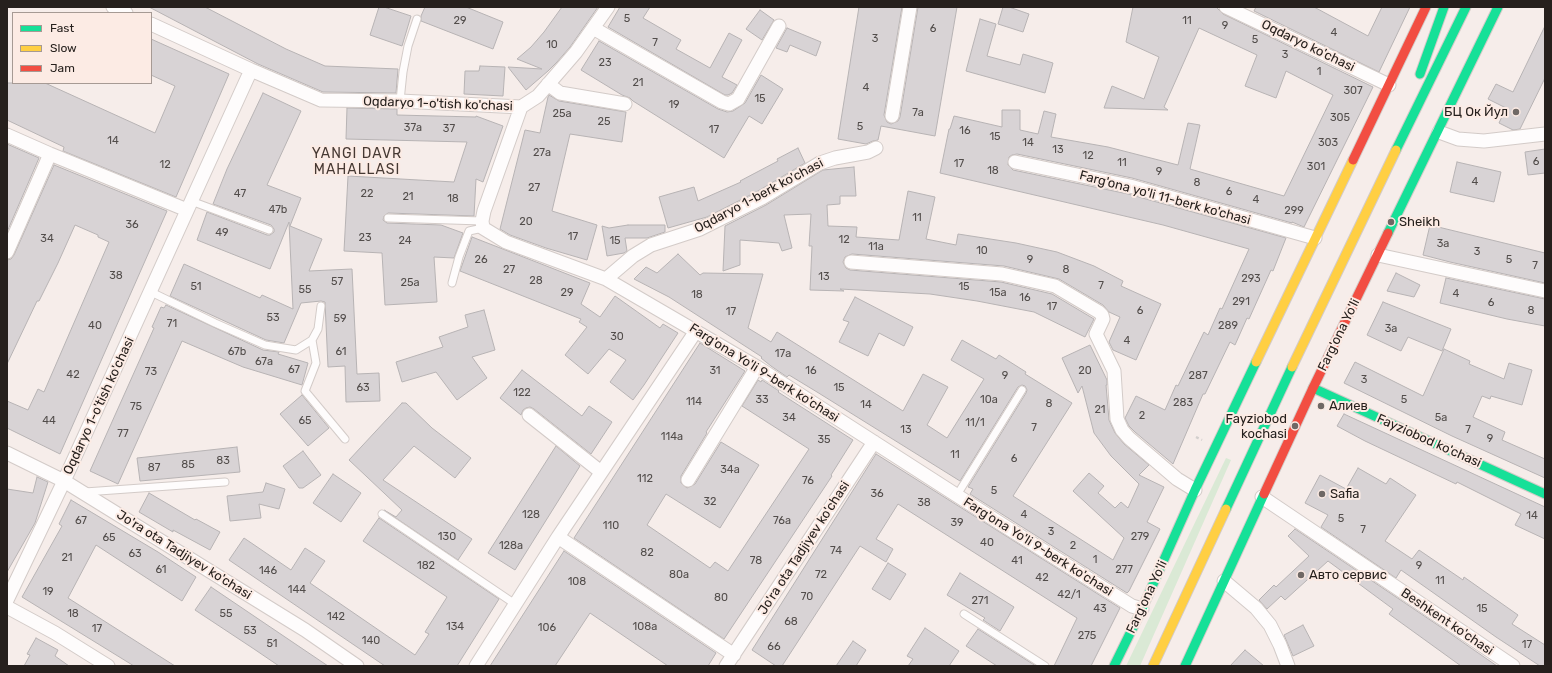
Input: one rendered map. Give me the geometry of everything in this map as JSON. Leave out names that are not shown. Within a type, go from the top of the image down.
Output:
[{"type":"main road","name":"Farg'ona Yo'li","points":[[1114,666],[1142,610],[1195,490],[1426,7]]},
{"type":"main road","points":[[1416,85],[1444,7]]},
{"type":"main road","points":[[1153,666],[1246,462],[1466,7]]},
{"type":"main road","name":"Farg'ona Yo'li","points":[[1184,666],[1313,388],[1498,7]]},
{"type":"main road","points":[[1385,172],[1410,100]]},
{"type":"main road","name":"Fayziobod ko'chasi","points":[[1313,388],[1545,494]]},
{"type":"street","points":[[113,7],[124,12]]},
{"type":"street","name":"Oqdaryo 1-o'tish ko'chasi","points":[[152,24],[321,100],[400,101],[521,107],[538,96],[576,52],[608,7]]},
{"type":"street","points":[[892,116],[910,7]]},
{"type":"street","name":"Oqdaryo ko'chasi","points":[[1226,7],[1389,85]]},
{"type":"street","points":[[593,28],[722,102],[729,104],[738,99],[779,26]]},
{"type":"street","name":"Oqdaryo 1-o'tish ko'chasi","points":[[7,600],[64,481],[251,70]]},
{"type":"street","points":[[548,84],[560,93],[624,104]]},
{"type":"street","points":[[482,224],[484,211],[521,107]]},
{"type":"street","points":[[1438,132],[1458,139],[1484,141],[1545,134]]},
{"type":"street","points":[[7,135],[50,154],[189,205]]},
{"type":"street","name":"Oqdaryo 1-berk ko'chasi","points":[[606,279],[633,256],[651,245],[700,229],[762,198],[820,163],[835,158],[868,152],[876,148]]},
{"type":"street","points":[[7,252],[50,154]]},
{"type":"street","name":"Farg'ona yo'li 11-berk ko'chasi","points":[[1015,162],[1130,186],[1315,238]]},
{"type":"street","name":"Farg'ona Yo'li 9-berk ko'chasi","points":[[482,224],[506,242],[606,279],[696,331],[757,367],[957,495],[1125,601],[1142,610]]},
{"type":"street","points":[[1378,255],[1545,291]]},
{"type":"street","points":[[851,262],[1002,274],[1056,286],[1099,312],[1103,319],[1096,334],[1114,371],[1117,419],[1122,430],[1129,438],[1176,479],[1195,490]]},
{"type":"street","points":[[476,666],[558,537],[696,331]]},
{"type":"street","points":[[688,480],[757,367]]},
{"type":"street","points":[[529,415],[601,472]]},
{"type":"street","name":"Jo'ra ota Tadjiyev ko'chasi","points":[[726,666],[874,442]]},
{"type":"street","name":"Jo'ra ota Tadjiyev ko'chasi","points":[[7,453],[83,492],[305,630],[357,666]]},
{"type":"street","name":"Beshkent ko'chasi","points":[[1262,497],[1513,666]]},
{"type":"street","points":[[558,537],[734,655]]},
{"type":"street","points":[[1224,581],[1256,608],[1270,625],[1288,666]]},
{"type":"street","points":[[7,607],[55,633],[108,666]]},
{"type":"lane","points":[[400,101],[403,72],[408,46],[417,19]]},
{"type":"lane","points":[[189,205],[269,230]]},
{"type":"lane","points":[[388,218],[482,224]]},
{"type":"lane","points":[[452,283],[459,257],[469,231],[482,224]]},
{"type":"lane","points":[[151,292],[265,345],[296,350],[312,340],[318,329],[321,306]]},
{"type":"lane","points":[[312,340],[316,363],[305,391],[345,439]]},
{"type":"lane","points":[[957,495],[1022,390]]},
{"type":"lane","points":[[83,492],[225,482]]},
{"type":"lane","points":[[382,514],[515,604]]},
{"type":"lane","points":[[964,614],[1046,666]]},
{"type":"path","points":[[1196,437],[1203,440]]},
{"type":"green space","points":[[1226,458],[1231,460],[1140,666],[1126,666]]},
{"type":"building","points":[[149,7],[205,7],[286,49],[325,66],[398,69],[396,93],[323,92],[258,64]]},
{"type":"building","points":[[379,7],[384,7],[411,16],[402,46],[370,35]]},
{"type":"building","points":[[425,7],[466,7],[503,22],[493,49],[421,21],[421,16]]},
{"type":"building","points":[[562,7],[598,7],[570,47],[557,62],[526,90],[508,67],[542,69],[517,59],[531,47],[544,32]]},
{"type":"building","points":[[620,7],[650,7],[643,18],[681,40],[676,49],[710,68],[729,33],[742,40],[722,77],[737,85],[732,93],[725,95],[608,27]]},
{"type":"building","points":[[859,7],[902,7],[884,115],[887,122],[891,124],[898,121],[900,117],[918,7],[957,7],[935,136],[881,126],[878,140],[866,144],[838,139]]},
{"type":"building","points":[[1003,7],[1009,7],[1029,14],[1023,32],[998,24]]},
{"type":"building","points":[[1133,7],[1216,7],[1223,14],[1373,87],[1304,227],[1292,222],[1132,178],[1017,154],[1009,157],[1008,165],[1013,170],[1128,194],[1286,238],[1273,271],[1271,270],[1249,319],[1247,318],[1235,345],[1230,342],[1205,394],[1203,394],[1173,464],[1135,432],[1129,426],[1125,418],[1136,396],[1165,410],[1176,385],[1178,386],[1204,332],[1208,335],[1220,308],[1222,309],[1249,249],[1163,225],[940,173],[949,129],[954,116],[1002,127],[1002,110],[1020,110],[1020,130],[1038,134],[1044,111],[1056,114],[1051,137],[1108,147],[1178,165],[1188,123],[1200,125],[1190,169],[1284,196],[1333,95],[1286,71],[1276,98],[1245,86],[1257,55],[1199,28],[1164,107],[1168,110],[1104,108],[1112,86],[1144,99],[1159,57],[1126,42]]},
{"type":"building","points":[[1256,7],[1314,7],[1368,36],[1382,7],[1410,7],[1379,72],[1254,11]]},
{"type":"building","points":[[760,10],[774,20],[762,40],[746,29]]},
{"type":"building","points":[[980,19],[996,24],[987,56],[1020,65],[1023,54],[1053,63],[1045,93],[966,71]]},
{"type":"building","points":[[1545,26],[1545,78],[1520,129],[1513,130],[1499,123],[1506,108],[1488,99],[1496,84],[1513,92]]},
{"type":"building","points":[[787,28],[821,42],[816,56],[790,45],[787,52],[776,48]]},
{"type":"building","points":[[152,39],[229,74],[176,197],[63,151],[64,147],[7,120],[7,83],[47,84],[155,133],[175,86],[152,75]]},
{"type":"building","points":[[599,41],[718,109],[727,112],[733,111],[745,103],[761,75],[783,89],[762,124],[749,116],[724,158],[630,98],[622,95],[581,70]]},
{"type":"building","points":[[480,66],[505,67],[503,96],[464,94],[465,71],[479,71]]},
{"type":"building","points":[[263,93],[301,111],[267,185],[301,198],[290,226],[322,239],[309,271],[352,269],[357,374],[379,373],[380,401],[346,402],[345,366],[328,367],[325,302],[301,303],[284,343],[266,340],[170,296],[184,264],[260,298],[262,295],[293,309],[289,222],[270,269],[197,240],[207,212],[267,235],[274,232],[271,225],[213,204],[227,169]]},
{"type":"building","points":[[549,95],[559,101],[626,112],[622,142],[570,134],[552,211],[597,225],[587,260],[546,248],[510,235],[500,229],[525,130],[540,133]]},
{"type":"building","points":[[347,108],[397,109],[397,115],[476,116],[503,126],[483,182],[476,179],[474,216],[388,213],[384,216],[383,220],[387,223],[441,225],[463,233],[454,258],[434,257],[437,302],[385,305],[382,253],[344,251],[348,176],[454,182],[467,142],[346,139]]},
{"type":"building","points":[[7,144],[39,158],[7,232]]},
{"type":"building","points":[[798,148],[805,163],[758,191],[707,217],[668,228],[659,197],[694,187],[698,201],[741,182],[740,181],[778,161],[777,159]]},
{"type":"building","points":[[1545,149],[1545,173],[1528,175],[1525,152]]},
{"type":"building","points":[[1457,162],[1501,172],[1494,202],[1450,192]]},
{"type":"building","points":[[54,165],[167,211],[60,454],[7,428],[7,401],[28,410],[38,389],[44,392],[109,242],[98,237],[98,235],[75,225],[58,263],[39,301],[37,301],[7,364],[7,260],[11,259],[14,255]]},
{"type":"building","points":[[854,167],[856,196],[840,196],[840,204],[827,205],[828,226],[857,227],[856,237],[899,240],[908,191],[935,197],[926,239],[956,245],[958,234],[1016,243],[1057,252],[1094,266],[1123,281],[1121,286],[1161,304],[1136,360],[1113,350],[1109,342],[1120,317],[1109,312],[1103,305],[1059,279],[1004,266],[852,254],[845,257],[843,262],[846,268],[850,270],[1001,282],[1052,294],[1094,319],[1085,337],[1034,312],[977,301],[930,294],[840,289],[844,291],[810,290],[812,246],[809,246],[811,214],[784,215],[792,248],[782,251],[779,243],[740,240],[740,265],[723,271],[725,226],[766,205],[823,170]]},
{"type":"building","points":[[628,225],[665,225],[665,232],[647,238],[625,238],[627,251],[624,253],[607,256],[602,226],[609,228]]},
{"type":"building","points":[[1430,225],[1545,253],[1545,283],[1423,255]]},
{"type":"building","points":[[472,237],[590,283],[581,304],[600,317],[615,296],[660,328],[663,324],[678,333],[633,400],[610,382],[626,360],[609,349],[588,374],[565,355],[587,327],[579,322],[581,319],[460,271]]},
{"type":"building","points":[[678,254],[700,275],[703,273],[763,274],[748,328],[771,342],[777,332],[903,411],[923,374],[948,387],[927,425],[947,438],[984,379],[951,360],[962,340],[996,359],[999,355],[1026,372],[1025,374],[1072,403],[1013,496],[1113,560],[1124,538],[1073,491],[1089,473],[1104,486],[1098,493],[1115,508],[1121,502],[1128,508],[1139,484],[1111,456],[1094,433],[1082,386],[1078,393],[1062,358],[1090,345],[1107,380],[1106,385],[1109,420],[1115,433],[1124,444],[1149,465],[1139,475],[1164,487],[1147,522],[1160,529],[1129,591],[1127,593],[970,494],[973,489],[968,487],[1026,393],[1027,390],[1025,386],[1022,385],[1018,387],[960,481],[789,375],[787,377],[761,358],[762,357],[669,297],[634,279],[646,267],[657,273]]},
{"type":"building","points":[[1396,273],[1420,285],[1414,297],[1387,291]]},
{"type":"building","points":[[1446,278],[1545,299],[1545,326],[1507,319],[1440,303]]},
{"type":"building","points":[[855,297],[913,327],[904,346],[879,333],[868,356],[839,342],[849,322],[843,320]]},
{"type":"building","points":[[1383,302],[1451,329],[1442,351],[1408,337],[1401,351],[1367,335]]},
{"type":"building","points":[[166,305],[263,350],[279,352],[278,354],[308,363],[302,385],[243,367],[182,341],[118,484],[90,471],[154,328],[152,327],[161,307],[164,308]]},
{"type":"building","points":[[484,310],[495,350],[472,357],[487,378],[457,400],[436,372],[402,382],[396,362],[443,347],[439,337],[468,327],[465,315]]},
{"type":"building","points":[[700,343],[745,371],[706,432],[707,433],[681,476],[681,483],[687,488],[695,484],[721,442],[759,465],[720,528],[666,494],[647,525],[710,568],[715,562],[728,571],[809,449],[742,406],[758,380],[761,382],[762,380],[779,391],[778,392],[853,440],[831,475],[832,476],[724,639],[574,538]]},
{"type":"building","points":[[1444,349],[1470,361],[1469,364],[1504,379],[1509,363],[1532,370],[1522,405],[1491,396],[1490,399],[1482,396],[1473,417],[1505,432],[1502,440],[1545,459],[1545,478],[1452,436],[1344,383],[1355,362],[1423,396]]},
{"type":"building","points":[[522,370],[582,416],[589,406],[612,422],[591,454],[534,409],[530,407],[526,408],[523,410],[521,415],[500,398]]},
{"type":"building","points":[[302,395],[329,428],[308,446],[280,414]]},
{"type":"building","points":[[402,403],[406,403],[432,428],[471,458],[455,478],[414,446],[383,480],[472,539],[458,560],[384,510],[396,517],[402,510],[349,460]]},
{"type":"building","points":[[1344,414],[1545,507],[1545,539],[1515,525],[1521,514],[1457,482],[1456,484],[1365,441],[1337,426]]},
{"type":"building","points":[[556,446],[580,466],[515,570],[488,553]]},
{"type":"building","points":[[237,447],[240,472],[140,481],[137,458]]},
{"type":"building","points":[[303,451],[321,475],[303,488],[299,488],[283,466]]},
{"type":"building","points":[[876,454],[1120,608],[1091,666],[1054,666],[1077,618],[898,504],[876,539],[893,549],[886,562],[860,546],[782,666],[776,666],[752,650]]},
{"type":"building","points":[[1358,468],[1386,484],[1390,478],[1416,495],[1385,541],[1412,559],[1419,550],[1463,580],[1464,577],[1518,615],[1512,624],[1545,645],[1545,666],[1540,666],[1496,637],[1401,570],[1396,578],[1321,527],[1328,515],[1305,503],[1320,475],[1346,489]]},
{"type":"building","points":[[333,474],[361,493],[341,522],[313,503]]},
{"type":"building","points":[[37,477],[48,482],[35,523],[7,572],[7,489],[33,493]]},
{"type":"building","points":[[266,483],[285,489],[279,509],[259,504],[261,518],[230,521],[227,496],[263,492]]},
{"type":"building","points":[[149,493],[195,520],[196,519],[220,532],[210,550],[173,530],[173,532],[139,512]]},
{"type":"building","points":[[71,500],[158,552],[196,577],[182,601],[96,545],[68,598],[175,666],[134,666],[22,597],[62,526],[59,524]]},
{"type":"building","points":[[379,518],[499,599],[457,666],[385,666],[229,560],[244,538],[291,570],[305,548],[325,561],[310,583],[415,655],[429,634],[425,632],[447,597],[363,541]]},
{"type":"building","points":[[1295,529],[1497,666],[1461,666],[1389,614],[1393,609],[1328,561],[1285,600],[1281,596],[1267,609],[1259,600],[1274,585],[1276,587],[1309,556],[1288,536]]},
{"type":"building","points":[[564,551],[716,653],[708,666],[668,666],[590,613],[555,666],[490,666]]},
{"type":"building","points":[[888,563],[906,574],[890,600],[872,589]]},
{"type":"building","points":[[960,573],[1014,607],[1000,631],[983,620],[985,618],[947,595]]},
{"type":"building","points":[[211,587],[328,666],[279,666],[195,610]]},
{"type":"building","points":[[1303,625],[1314,646],[1293,656],[1284,635]]},
{"type":"building","points":[[925,628],[959,651],[949,666],[908,666],[913,659],[907,656]]},
{"type":"building","points":[[978,629],[1036,666],[997,666],[966,646]]},
{"type":"building","points":[[36,638],[58,650],[55,656],[69,666],[24,666],[30,655],[27,654]]},
{"type":"building","points":[[853,641],[866,650],[856,666],[836,666]]},
{"type":"building","points":[[1245,650],[1264,666],[1230,666]]},
{"type":"traffic: fast","points":[[1420,74],[1444,7]]},
{"type":"traffic: fast","points":[[1396,150],[1466,7]]},
{"type":"traffic: fast","points":[[1388,233],[1498,7]]},
{"type":"traffic: fast","points":[[1114,666],[1142,609],[1195,490],[1256,362]]},
{"type":"traffic: fast","points":[[1226,509],[1292,367]]},
{"type":"traffic: fast","points":[[1313,388],[1545,494]]},
{"type":"traffic: fast","points":[[1185,666],[1264,494]]},
{"type":"traffic: slow","points":[[1292,367],[1396,150]]},
{"type":"traffic: slow","points":[[1256,362],[1353,160]]},
{"type":"traffic: slow","points":[[1153,666],[1226,509]]},
{"type":"traffic: jam","points":[[1353,160],[1426,7]]},
{"type":"traffic: jam","points":[[1264,494],[1313,388],[1388,233]]},
{"type":"place","name":"БЦ Ок Йул","points":[[1516,112]]},
{"type":"place","name":"Sheikh","points":[[1391,222]]},
{"type":"place","name":"Алиев","points":[[1321,406]]},
{"type":"place","name":"Fayziobod kochasi","points":[[1295,426]]},
{"type":"place","name":"Safia","points":[[1322,494]]},
{"type":"place","name":"Авто сервис","points":[[1301,575]]},
{"type":"district","name":"YANGI DAVR MAHALLASI","points":[[357,162]]}]
